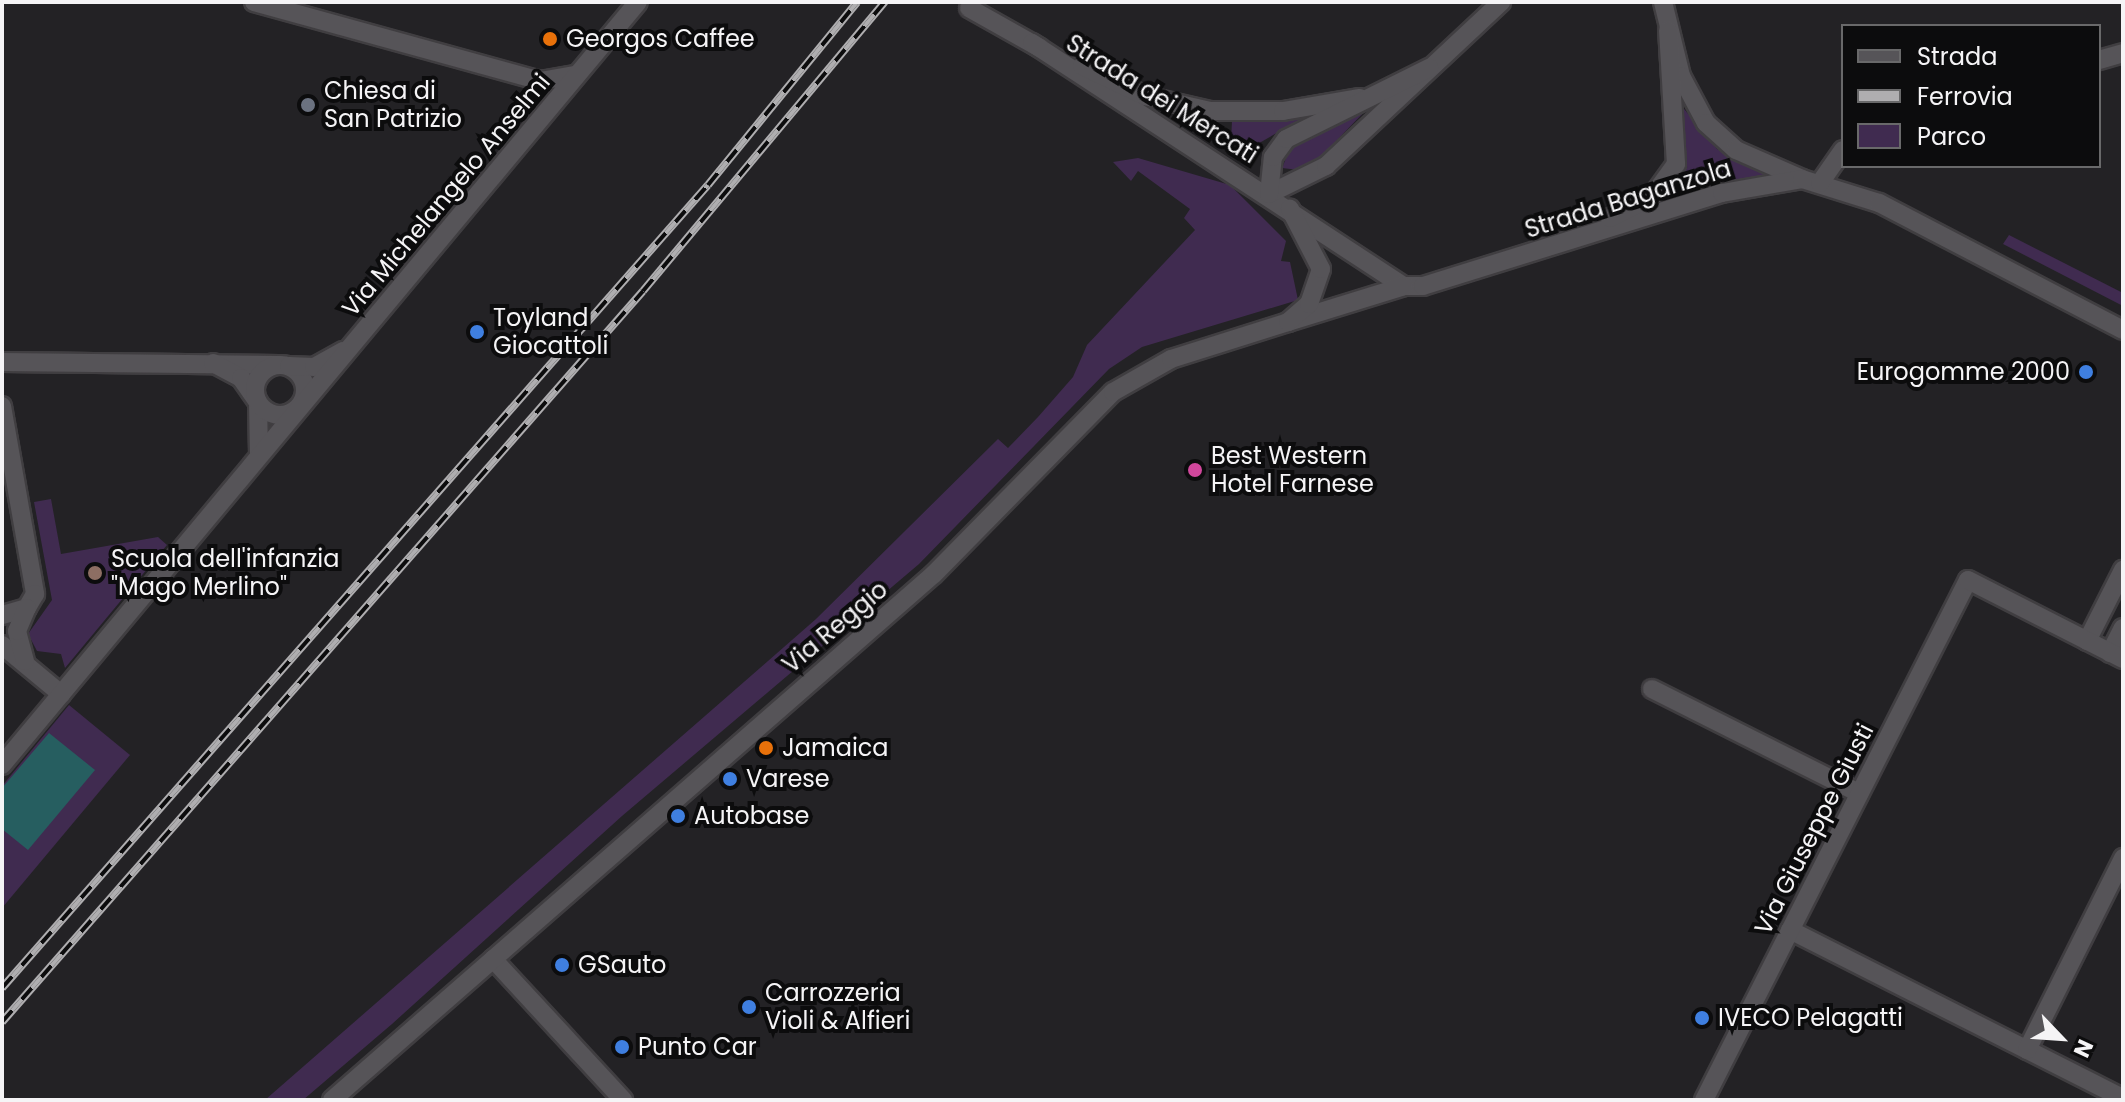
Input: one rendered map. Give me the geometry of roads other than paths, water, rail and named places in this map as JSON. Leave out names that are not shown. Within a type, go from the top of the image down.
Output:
[{"type":"street","points":[[254,2],[318,10],[540,81],[565,81],[581,70]]},
{"type":"street","name":"Via Michelangelo Anselmi","points":[[2,765],[638,2]]},
{"type":"street","name":"Strada dei Mercati","points":[[1269,194],[1326,166],[1501,2]]},
{"type":"street","points":[[1663,2],[1684,84],[1712,130],[1744,154],[1811,181],[1841,152]]},
{"type":"street","name":"Strada dei Mercati","points":[[969,8],[1032,43],[1269,194]]},
{"type":"street","points":[[1573,240],[1648,200],[1672,174],[1677,145],[1666,78],[1668,30]]},
{"type":"street","name":"Strada dei Mercati","points":[[1032,43],[1135,92],[1199,110],[1283,111],[1360,98]]},
{"type":"street","points":[[2101,59],[2123,53]]},
{"type":"street","name":"Strada dei Mercati","points":[[1269,194],[1282,142],[1360,98],[1429,68]]},
{"type":"street","points":[[540,81],[551,89],[547,109]]},
{"type":"street","name":"Strada Baganzola","points":[[1288,322],[1404,286],[1573,240],[1722,193],[1811,181],[1871,200],[2123,330]]},
{"type":"street","points":[[1269,194],[1404,286]]},
{"type":"street","name":"Via Reggio","points":[[332,1100],[934,574],[1113,392],[1171,359],[1288,322],[1313,300],[1321,276],[1290,209]]},
{"type":"street","name":"Via Michelangelo Anselmi","points":[[2,362],[314,367],[352,345]]},
{"type":"street","points":[[213,363],[241,378],[258,402],[277,415],[299,407],[304,383],[283,365],[258,377],[258,402],[259,455]]},
{"type":"street","points":[[2,406],[35,594],[17,634],[31,667]]},
{"type":"street","points":[[2123,570],[2087,641],[2117,656],[2123,628]]},
{"type":"street","name":"Via Giuseppe Giusti","points":[[1704,1100],[1968,580],[2087,641]]},
{"type":"street","points":[[2,615],[27,608]]},
{"type":"street","points":[[2,645],[61,694]]},
{"type":"street","points":[[1652,689],[1859,793]]},
{"type":"street","points":[[2027,1050],[2123,858]]},
{"type":"street","points":[[1790,930],[2123,1098]]},
{"type":"street","points":[[493,959],[623,1100]]},
{"type":"water","points":[[49,733],[95,770],[28,850],[2,829],[2,788]]},
{"type":"railway","points":[[2,988],[708,185],[857,2]]},
{"type":"railway","points":[[2,1022],[643,291],[885,2]]},
{"type":"place","name":"Georgos Caffee","points":[[550,39]]},
{"type":"place","name":"Chiesa di San Patrizio","points":[[308,105]]},
{"type":"place","name":"Toyland Giocattoli","points":[[477,332]]},
{"type":"place","name":"Eurogomme 2000","points":[[2086,372]]},
{"type":"place","name":"Best Western Hotel Farnese","points":[[1195,470]]},
{"type":"place","name":"Scuola dell'infanzia \"Mago Merlino\"","points":[[95,573]]},
{"type":"place","name":"Jamaica","points":[[766,748]]},
{"type":"place","name":"Varese","points":[[730,779]]},
{"type":"place","name":"Autobase","points":[[678,816]]},
{"type":"place","name":"GSauto","points":[[562,965]]},
{"type":"place","name":"Carrozzeria Violi & Alfieri","points":[[749,1007]]},
{"type":"place","name":"IVECO Pelagatti","points":[[1702,1018]]},
{"type":"place","name":"Punto Car","points":[[622,1047]]}]
